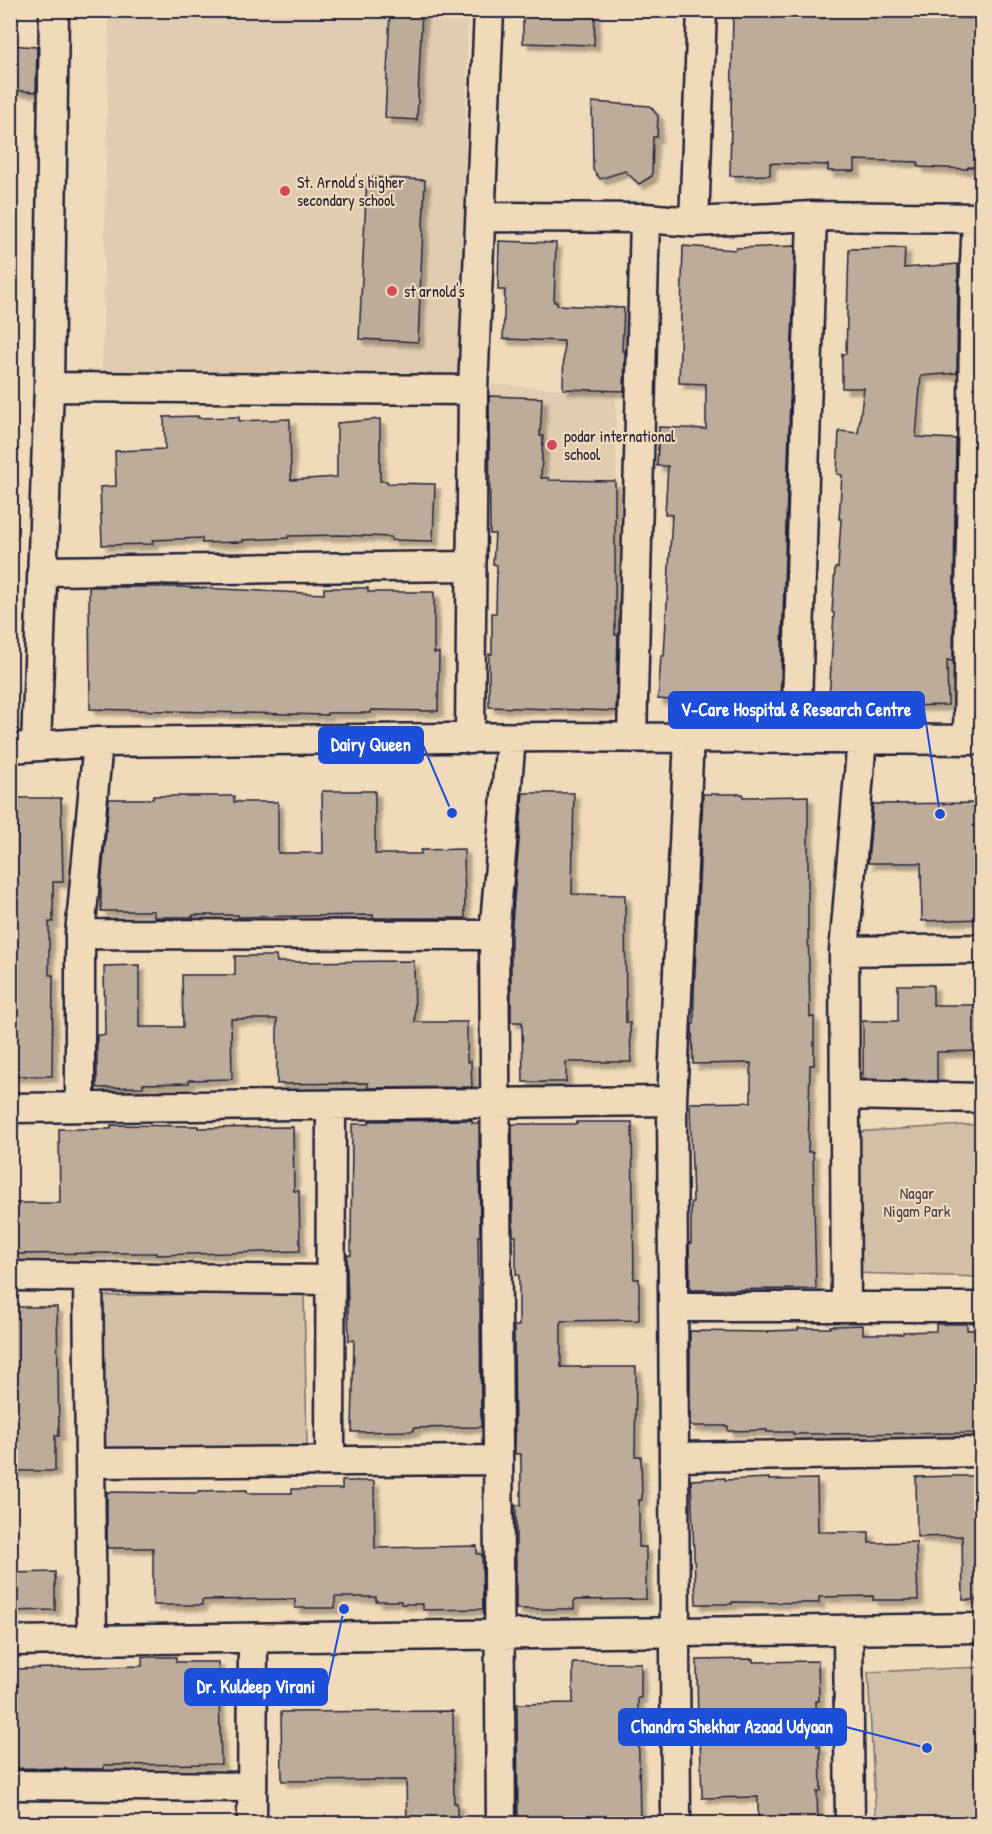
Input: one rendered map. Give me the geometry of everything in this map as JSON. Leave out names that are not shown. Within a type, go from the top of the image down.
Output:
[{"type":"street","points":[[54,10],[49,387],[42,571],[23,747],[98,742],[511,738],[975,740],[974,298],[979,218],[812,216],[694,222],[645,218],[482,217]]},
{"type":"street","points":[[470,739],[473,390],[489,10]]},
{"type":"street","points":[[694,222],[702,10]]},
{"type":"street","points":[[796,738],[812,216]]},
{"type":"street","points":[[632,738],[645,218]]},
{"type":"street","points":[[49,387],[473,390]]},
{"type":"street","points":[[42,571],[471,566]]},
{"type":"street","points":[[501,1824],[494,935],[511,738]]},
{"type":"street","points":[[676,1824],[672,1101],[689,738]]},
{"type":"street","points":[[846,1307],[844,951],[862,739]]},
{"type":"street","points":[[80,1107],[80,934],[98,742]]},
{"type":"street","points":[[80,934],[494,935]]},
{"type":"street","points":[[844,951],[981,950]]},
{"type":"street","points":[[845,1095],[981,1098]]},
{"type":"street","points":[[10,1108],[672,1101]]},
{"type":"street","points":[[330,1461],[331,1105]]},
{"type":"street","points":[[10,1276],[330,1280]]},
{"type":"street","points":[[88,1277],[92,1640]]},
{"type":"street","points":[[674,1307],[981,1307]]},
{"type":"street","points":[[675,1457],[981,1452]]},
{"type":"street","points":[[90,1464],[498,1460]]},
{"type":"street","points":[[10,1641],[981,1628]]},
{"type":"street","points":[[848,1630],[850,1824]]},
{"type":"street","points":[[252,1824],[253,1638]]},
{"type":"street","points":[[10,1785],[252,1787]]},
{"type":"shaded area","name":"St. Arnold's higher secondary school","points":[[109,11],[468,11],[461,380],[102,371]]},
{"type":"shaded area","name":"podar international school","points":[[491,384],[616,393],[616,509],[484,496]]},
{"type":"green space","name":"Nagar Nigam Park","points":[[981,1124],[981,1277],[852,1273],[853,1132]]},
{"type":"green space","points":[[304,1292],[307,1447],[105,1450],[102,1296]]},
{"type":"green space","points":[[981,1667],[981,1823],[876,1823],[868,1672]]},
{"type":"building","points":[[390,10],[422,10],[417,120],[385,118]]},
{"type":"building","points":[[523,10],[595,10],[594,45],[523,43]]},
{"type":"building","points":[[733,10],[774,10],[774,16],[826,18],[826,10],[911,10],[911,14],[947,15],[947,18],[981,18],[981,167],[968,167],[967,169],[918,167],[918,162],[855,160],[855,171],[828,171],[828,165],[770,163],[770,175],[730,176]]},
{"type":"building","points":[[10,45],[37,47],[36,92],[10,90]]},
{"type":"building","points":[[592,102],[650,106],[658,116],[657,137],[653,137],[652,176],[639,184],[625,171],[600,179],[593,170]]},
{"type":"building","points":[[367,177],[425,180],[418,342],[359,339]]},
{"type":"building","points":[[499,241],[556,243],[554,302],[557,302],[557,305],[624,308],[622,351],[625,351],[624,391],[563,389],[564,341],[503,339],[505,290],[498,290]]},
{"type":"building","points":[[683,246],[736,250],[736,248],[795,246],[780,709],[658,699],[661,656],[664,656],[672,515],[665,514],[668,466],[657,466],[659,427],[706,429],[706,384],[679,383]]},
{"type":"building","points":[[905,248],[904,268],[958,264],[957,373],[921,376],[916,437],[956,439],[953,661],[947,660],[948,705],[902,706],[829,701],[834,613],[832,612],[841,519],[839,519],[842,475],[837,474],[839,431],[858,433],[864,388],[842,388],[842,354],[846,354],[849,249]]},
{"type":"building","points":[[489,396],[542,398],[541,478],[615,481],[615,635],[618,635],[616,711],[489,707],[489,654],[492,654],[492,613],[496,613],[497,565],[493,564],[495,534],[490,534]]},
{"type":"building","points":[[198,416],[198,418],[239,417],[239,421],[290,419],[291,480],[337,477],[337,423],[380,419],[380,481],[435,484],[433,541],[340,535],[288,536],[288,538],[243,540],[243,542],[202,543],[202,538],[152,540],[153,544],[102,545],[100,487],[116,486],[115,451],[165,449],[164,417]]},
{"type":"building","points":[[89,587],[179,587],[324,594],[324,588],[368,588],[368,592],[434,592],[434,653],[439,653],[438,711],[371,710],[371,713],[327,713],[327,715],[90,709]]},
{"type":"building","points":[[322,791],[375,791],[375,854],[421,854],[421,850],[464,849],[465,918],[373,918],[373,915],[154,917],[154,911],[101,911],[109,799],[153,799],[153,796],[234,796],[234,802],[278,802],[278,853],[323,853]]},
{"type":"building","points":[[523,793],[574,793],[572,894],[625,895],[626,1023],[630,1023],[631,1062],[566,1062],[566,1082],[523,1082],[522,1022],[511,1022],[511,936]]},
{"type":"building","points":[[703,794],[743,794],[743,797],[808,796],[810,1017],[814,1017],[814,1065],[810,1065],[808,1152],[813,1152],[816,1289],[690,1290],[689,1243],[691,1243],[691,1202],[693,1202],[690,1103],[751,1102],[751,1063],[693,1064],[692,1024],[694,1024]]},
{"type":"building","points":[[10,798],[61,798],[63,882],[53,882],[53,922],[49,922],[49,975],[53,975],[52,1076],[10,1076]]},
{"type":"building","points":[[981,803],[981,919],[922,921],[921,863],[868,863],[873,804]]},
{"type":"building","points":[[235,956],[276,956],[277,962],[414,961],[415,1022],[467,1022],[467,1062],[471,1061],[472,1087],[368,1088],[368,1083],[277,1084],[277,1019],[231,1019],[232,1079],[143,1084],[143,1087],[97,1088],[97,1035],[105,1035],[104,966],[139,965],[139,1027],[183,1027],[182,975],[235,975]]},
{"type":"building","points":[[898,985],[933,985],[933,1005],[981,1005],[981,1051],[937,1052],[937,1081],[863,1079],[863,1021],[898,1021]]},
{"type":"building","points":[[472,1120],[472,1123],[479,1123],[481,1427],[352,1432],[354,1340],[349,1341],[347,1255],[351,1255],[352,1124],[369,1124],[369,1121]]},
{"type":"building","points":[[577,1122],[632,1122],[634,1279],[639,1279],[639,1320],[561,1321],[561,1367],[636,1367],[635,1456],[641,1456],[642,1500],[639,1500],[639,1547],[646,1547],[646,1599],[574,1600],[574,1609],[516,1609],[516,1505],[521,1505],[521,1454],[515,1454],[514,1326],[519,1326],[519,1275],[516,1275],[516,1236],[513,1236],[512,1124],[577,1124]]},
{"type":"building","points":[[111,1125],[198,1126],[198,1128],[293,1127],[294,1191],[299,1191],[300,1251],[156,1255],[156,1253],[10,1254],[10,1203],[60,1203],[59,1129],[111,1129]]},
{"type":"building","points":[[10,1307],[57,1307],[59,1436],[55,1436],[55,1471],[10,1471]]},
{"type":"building","points":[[936,1324],[967,1324],[967,1330],[981,1330],[981,1433],[793,1434],[793,1432],[767,1432],[767,1430],[728,1431],[728,1426],[690,1426],[690,1331],[768,1332],[863,1325],[863,1334],[903,1334],[903,1332],[936,1331]]},
{"type":"building","points":[[981,1476],[981,1600],[963,1600],[962,1536],[917,1537],[916,1477]]},
{"type":"building","points":[[725,1478],[725,1480],[817,1479],[818,1532],[869,1532],[869,1543],[916,1542],[918,1600],[873,1600],[873,1596],[819,1597],[819,1603],[696,1604],[691,1480]]},
{"type":"building","points":[[342,1481],[374,1481],[375,1548],[477,1546],[477,1554],[482,1554],[483,1609],[423,1610],[423,1604],[376,1601],[376,1597],[335,1597],[335,1608],[295,1608],[295,1599],[202,1600],[202,1605],[153,1605],[153,1548],[107,1548],[107,1492],[198,1493],[198,1491],[247,1490],[247,1493],[292,1493],[292,1489],[342,1489]]},
{"type":"building","points":[[55,1572],[55,1610],[10,1611],[10,1573]]},
{"type":"building","points":[[142,1657],[176,1657],[176,1662],[218,1662],[221,1764],[104,1765],[104,1769],[10,1768],[10,1669],[142,1666]]},
{"type":"building","points":[[753,1659],[753,1662],[818,1661],[817,1746],[820,1746],[821,1791],[817,1791],[818,1824],[758,1824],[758,1797],[702,1798],[697,1660]]},
{"type":"building","points":[[573,1663],[641,1663],[641,1698],[638,1698],[640,1824],[518,1824],[517,1704],[573,1703]]},
{"type":"building","points":[[453,1711],[454,1803],[457,1803],[457,1824],[407,1824],[406,1780],[282,1781],[281,1712]]},
{"type":"place","name":"St. Arnold's higher secondary school","points":[[285,191]]},
{"type":"place","name":"st arnold's","points":[[392,291]]},
{"type":"place","name":"podar international school","points":[[552,445]]},
{"type":"place","name":"Dairy Queen","points":[[452,813]]},
{"type":"place","name":"V-Care Hospital & Research Centre","points":[[940,814]]},
{"type":"place","name":"Dr. Kuldeep Virani","points":[[344,1609]]},
{"type":"place","name":"Chandra Shekhar Azaad Udyaan","points":[[927,1748]]}]
